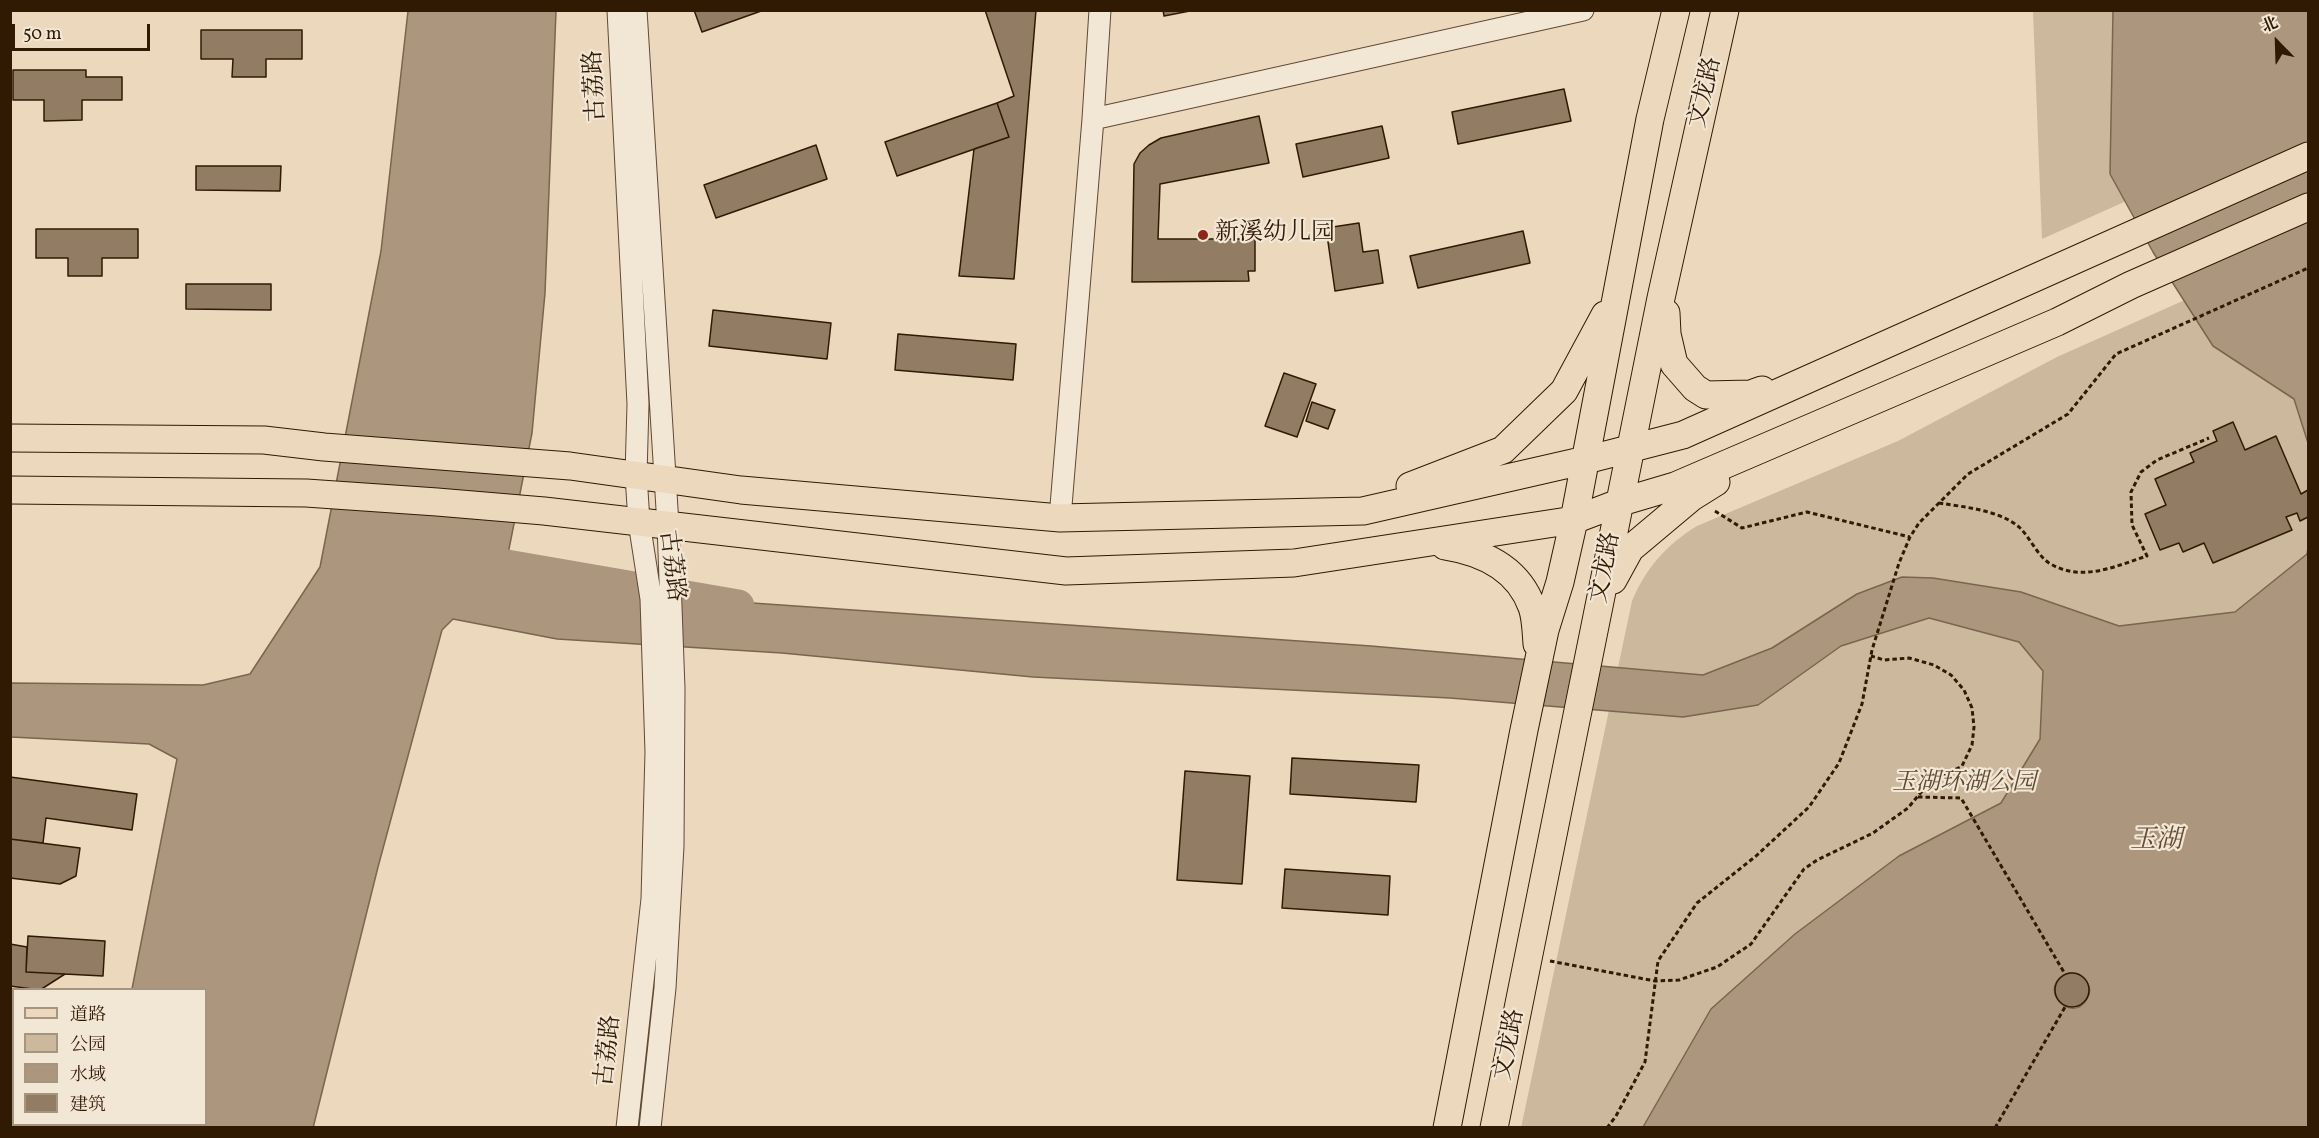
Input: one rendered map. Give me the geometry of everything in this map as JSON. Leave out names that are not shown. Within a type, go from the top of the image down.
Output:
[{"type":"main road","name":"文龙路","points":[[1447,1128],[1539,658],[1574,520],[1650,119],[1676,10]]},
{"type":"main road","name":"文龙路","points":[[1494,1128],[1665,281],[1725,10]]},
{"type":"main road","points":[[10,438],[264,440],[324,447],[570,466],[741,490],[1060,518],[1363,511],[1586,460],[1683,435],[2308,156]]},
{"type":"main road","points":[[10,490],[322,494],[544,511],[1066,571],[1294,563],[1574,520],[1621,502],[1675,486],[2057,322],[2131,285],[2308,207]]},
{"type":"main road","points":[[1665,281],[1667,334],[1674,364],[1695,388],[1706,395],[1751,394],[1890,343]]},
{"type":"main road","points":[[1295,512],[1408,487],[1503,450],[1564,391],[1618,290]]},
{"type":"main road","points":[[1600,605],[1630,549],[1692,497],[1803,431]]},
{"type":"main road","points":[[1426,543],[1471,550],[1500,564],[1520,583],[1533,608],[1539,658]]},
{"type":"street","name":"古荔路","points":[[618,10],[638,404],[636,475],[639,522],[651,599],[656,752],[652,899],[627,1128]]},
{"type":"street","name":"古荔路","points":[[636,10],[668,525],[674,689],[673,846],[665,988],[650,1128]]},
{"type":"street","points":[[1060,518],[1100,10]]},
{"type":"street","points":[[1093,119],[1582,10]]},
{"type":"path","points":[[1607,1128],[1616,1116],[1645,1062],[1658,961],[1697,903],[1756,856],[1809,807],[1839,763],[1862,704],[1872,650],[1899,563],[1919,523],[1968,474],[2068,414],[2116,354],[2308,268]]},
{"type":"path","points":[[1939,503],[1988,511],[2019,527],[2048,562],[2072,572],[2098,572],[2147,556],[2132,525],[2131,492],[2140,472],[2157,460],[2209,438]]},
{"type":"path","points":[[1715,511],[1742,528],[1807,512],[1910,537]]},
{"type":"path","points":[[1548,960],[1655,981],[1679,980],[1717,967],[1751,944],[1804,869],[1817,860],[1873,833],[1908,808],[1927,785],[1962,766],[1972,745],[1974,727],[1972,708],[1964,690],[1951,675],[1934,665],[1909,658],[1884,660],[1871,656]]},
{"type":"path","points":[[1918,797],[1960,798],[2065,974]]},
{"type":"path","points":[[1995,1128],[2065,1006]]},
{"type":"green space","points":[[2033,11],[2308,11],[2308,119],[2042,239]]},
{"type":"green space","name":"玉湖环湖公园","points":[[2308,245],[2308,1127],[1521,1128],[1632,601],[1658,558],[1697,526],[1898,441],[2057,357]]},
{"type":"water","name":"玉湖","points":[[408,11],[556,11],[545,293],[532,433],[506,564],[551,589],[1371,646],[1703,675],[1772,648],[1857,594],[1902,577],[1933,578],[2021,592],[2119,626],[2235,612],[2307,554],[2308,548],[2308,1127],[1643,1127],[1711,1009],[1795,934],[1899,856],[2001,803],[2040,739],[2043,671],[2019,642],[1929,618],[1841,646],[1758,705],[1683,717],[1450,698],[1033,677],[782,653],[557,639],[453,619],[442,630],[378,867],[313,1128],[105,1127],[207,1126],[207,988],[132,988],[177,759],[149,744],[11,737],[10,683],[203,685],[250,674],[320,567],[381,251]],"holes":[[[2070,973],[2079,976],[2089,985],[2087,999],[2080,1006],[2072,1008],[2065,1006],[2059,1001],[2055,993],[2055,986],[2059,978]]]},
{"type":"water","points":[[2113,11],[2308,11],[2308,443],[2294,399],[2213,346],[2153,252],[2110,174]]},
{"type":"building","points":[[694,10],[764,10],[702,32]]},
{"type":"building","points":[[985,10],[1036,10],[1014,279],[959,276],[974,149],[1009,137],[997,103],[1014,96]]},
{"type":"building","points":[[1163,10],[1195,10],[1164,16]]},
{"type":"building","points":[[201,30],[302,30],[302,59],[266,59],[266,77],[232,77],[233,59],[201,59]]},
{"type":"building","points":[[13,70],[86,70],[86,77],[122,77],[122,100],[82,100],[82,120],[44,121],[44,100],[13,100]]},
{"type":"building","points":[[1564,89],[1571,121],[1458,144],[1452,112]]},
{"type":"building","points":[[997,103],[1009,137],[897,176],[885,142]]},
{"type":"building","points":[[1259,116],[1269,163],[1160,184],[1158,239],[1255,239],[1255,271],[1248,271],[1249,281],[1132,282],[1134,164],[1140,153],[1161,138]]},
{"type":"building","points":[[1382,126],[1389,158],[1303,177],[1296,144]]},
{"type":"building","points":[[816,145],[827,179],[716,218],[704,185]]},
{"type":"building","points":[[196,166],[281,166],[280,191],[196,190]]},
{"type":"building","points":[[1359,223],[1363,252],[1378,250],[1383,283],[1335,291],[1326,228]]},
{"type":"building","points":[[36,229],[138,229],[138,258],[102,258],[102,276],[68,276],[68,258],[36,258]]},
{"type":"building","points":[[1523,231],[1530,263],[1418,288],[1410,256]]},
{"type":"building","points":[[186,284],[271,284],[271,310],[186,309]]},
{"type":"building","points":[[713,310],[831,323],[827,359],[709,346]]},
{"type":"building","points":[[898,334],[1016,344],[1013,380],[895,370]]},
{"type":"building","points":[[1284,373],[1316,384],[1297,437],[1265,426]]},
{"type":"building","points":[[1312,402],[1335,410],[1328,429],[1306,421]]},
{"type":"building","points":[[2233,422],[2245,450],[2276,436],[2301,494],[2308,490],[2308,517],[2300,521],[2297,513],[2286,517],[2292,530],[2213,563],[2204,543],[2183,552],[2179,543],[2160,550],[2145,514],[2166,505],[2155,479],[2194,462],[2190,453],[2217,441],[2213,431]]},
{"type":"building","points":[[1292,758],[1419,765],[1416,802],[1290,794]]},
{"type":"building","points":[[1185,771],[1250,776],[1242,884],[1177,880]]},
{"type":"building","points":[[10,777],[137,794],[132,830],[46,818],[43,843],[10,839]]},
{"type":"building","points":[[10,839],[80,848],[76,876],[60,884],[10,878]]},
{"type":"building","points":[[1285,869],[1390,876],[1388,915],[1282,908]]},
{"type":"building","points":[[28,936],[105,941],[103,976],[26,972]]},
{"type":"building","points":[[10,944],[27,947],[26,972],[65,974],[43,988],[10,986]]},
{"type":"building","points":[[2072,973],[2084,978],[2089,990],[2084,1002],[2072,1007],[2060,1002],[2055,990],[2060,978]]},
{"type":"building","points":[[10,1095],[12,1096],[12,1126],[61,1126],[61,1128],[10,1128]]},
{"type":"waterway","points":[[466,559],[738,606]]},
{"type":"place","name":"新溪幼儿园","points":[[1203,235]]}]
